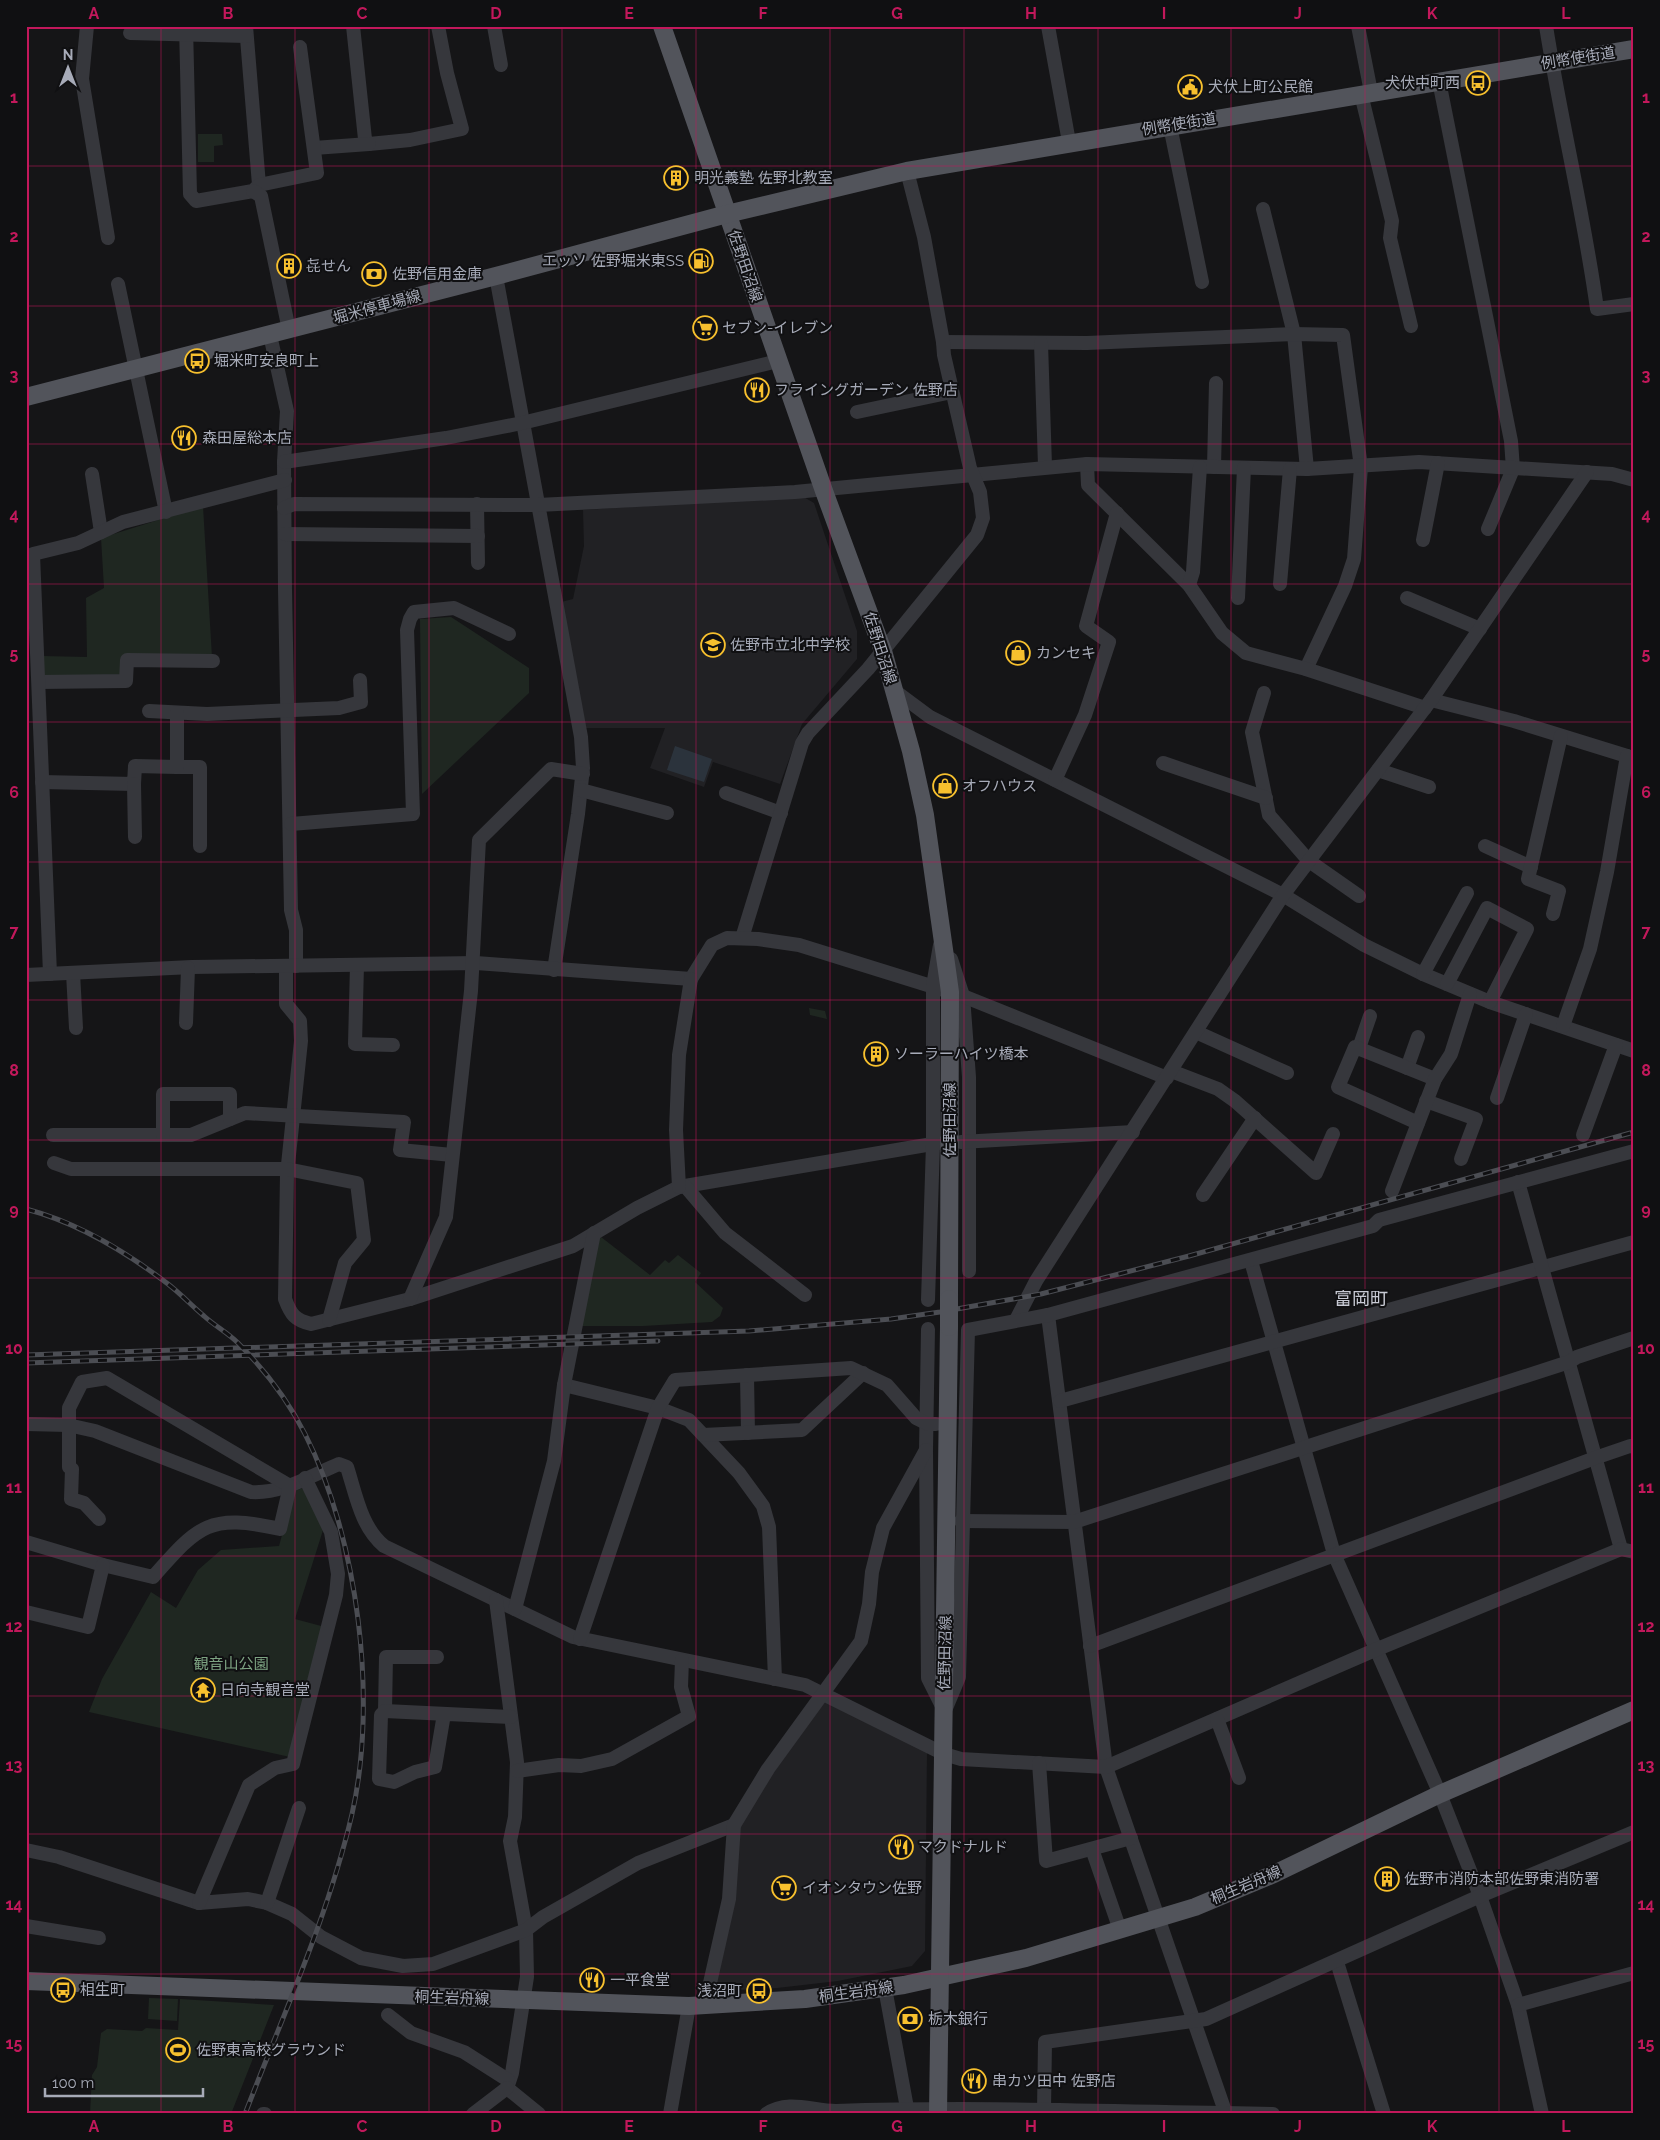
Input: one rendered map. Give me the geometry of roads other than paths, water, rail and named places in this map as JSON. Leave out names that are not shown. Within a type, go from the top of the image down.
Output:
[{"type":"main road","name":"佐野田沼線","points":[[662,26],[778,360],[883,651],[926,815],[943,932],[949,991],[949,1327],[938,2111]]},
{"type":"main road","name":"例幣使街道","points":[[727,214],[907,171],[1069,142],[1634,49]]},
{"type":"main road","name":"堀米停車場線","points":[[26,397],[270,335],[727,214]]},
{"type":"main road","name":"桐生岩舟線","points":[[26,1981],[524,2001],[697,2005],[805,1999],[884,1988],[939,1978],[1026,1958],[1158,1919],[1274,1874],[1440,1794],[1634,1710]]},
{"type":"street","points":[[87,26],[82,79],[108,238]]},
{"type":"street","points":[[353,26],[365,139],[369,144]]},
{"type":"street","points":[[314,148],[410,140],[462,129],[447,73],[438,26]]},
{"type":"street","points":[[494,26],[501,64]]},
{"type":"street","points":[[1048,26],[1069,142]]},
{"type":"street","points":[[1358,26],[1366,93],[1392,221],[1390,238],[1411,326]]},
{"type":"street","points":[[1546,26],[1586,230],[1598,308],[1634,304]]},
{"type":"street","points":[[186,31],[190,194],[196,201],[317,173],[300,47]]},
{"type":"street","points":[[130,33],[246,31],[256,188],[261,196],[289,330]]},
{"type":"street","points":[[1439,81],[1511,441],[1513,468],[1488,529]]},
{"type":"street","points":[[1170,126],[1202,282]]},
{"type":"street","points":[[742,938],[802,743],[808,733],[883,651],[977,535],[983,518],[980,492],[970,468],[952,392],[924,237],[907,171]]},
{"type":"street","points":[[1263,209],[1294,334],[1307,469]]},
{"type":"street","points":[[496,276],[582,737],[583,774],[554,970]]},
{"type":"street","points":[[118,284],[166,512]]},
{"type":"street","points":[[943,342],[1041,343],[1342,334],[1361,467],[1354,559],[1345,586],[1306,669]]},
{"type":"street","points":[[270,335],[287,411],[284,462],[287,710],[292,910],[296,930],[292,966],[286,972],[286,1004],[300,1021],[301,1041],[287,1169],[285,1299],[290,1314],[300,1322],[311,1324],[410,1299],[573,1246],[637,1208],[682,1187],[936,1143]]},
{"type":"street","points":[[1041,343],[1045,466]]},
{"type":"street","points":[[284,462],[446,438],[522,423],[778,360]]},
{"type":"street","points":[[1214,467],[1216,383]]},
{"type":"street","points":[[857,412],[952,392]]},
{"type":"street","points":[[284,508],[294,504],[538,505],[824,490],[1045,466],[1087,464],[1307,469],[1419,462],[1612,474],[1634,480]]},
{"type":"street","points":[[1087,464],[1088,485],[1189,585],[1222,633],[1246,653],[1428,704],[1561,736],[1632,757],[1590,949],[1563,1026]]},
{"type":"street","points":[[1423,540],[1438,464]]},
{"type":"street","points":[[1189,585],[1193,572],[1200,467]]},
{"type":"street","points":[[1238,598],[1244,468]]},
{"type":"street","points":[[1280,584],[1290,469]]},
{"type":"street","points":[[1016,1320],[1036,1281],[1284,894],[1428,704],[1587,472]]},
{"type":"street","points":[[92,474],[101,532]]},
{"type":"street","points":[[50,974],[33,554],[78,543],[123,522],[285,480]]},
{"type":"street","points":[[477,504],[478,563]]},
{"type":"street","points":[[1055,780],[1085,715],[1109,642],[1086,626],[1118,513]]},
{"type":"street","points":[[285,534],[478,536]]},
{"type":"street","points":[[1407,598],[1480,629]]},
{"type":"street","points":[[291,824],[413,814],[407,630],[410,618],[414,612],[454,608],[509,634]]},
{"type":"street","points":[[39,682],[126,681],[127,660],[213,662]]},
{"type":"street","points":[[149,711],[207,714],[339,708],[361,702],[360,680]]},
{"type":"street","points":[[895,692],[930,717],[1284,894],[1364,945],[1423,974],[1490,1002],[1634,1051]]},
{"type":"street","points":[[1264,693],[1252,732],[1269,815],[1309,860],[1359,896]]},
{"type":"street","points":[[177,713],[177,767]]},
{"type":"street","points":[[1553,914],[1559,891],[1528,879],[1561,736]]},
{"type":"street","points":[[1163,763],[1266,798]]},
{"type":"street","points":[[135,837],[135,766],[200,767],[200,846]]},
{"type":"street","points":[[410,1299],[446,1217],[471,991],[479,840],[551,769],[583,774]]},
{"type":"street","points":[[1378,770],[1429,787]]},
{"type":"street","points":[[42,782],[134,784]]},
{"type":"street","points":[[581,790],[667,813]]},
{"type":"street","points":[[726,793],[781,813]]},
{"type":"street","points":[[1485,846],[1531,867]]},
{"type":"street","points":[[1423,974],[1467,893]]},
{"type":"street","points":[[1447,984],[1487,908],[1527,929],[1490,1002]]},
{"type":"street","points":[[804,1295],[725,1233],[682,1187],[676,1130],[679,1055],[691,979],[712,945],[727,938],[799,945],[949,991],[1169,1074],[1218,1089],[1255,1118],[1316,1173],[1334,1134]]},
{"type":"street","points":[[26,975],[188,968],[472,963],[691,979]]},
{"type":"street","points":[[357,965],[355,1044],[393,1045]]},
{"type":"street","points":[[186,1023],[188,968]]},
{"type":"street","points":[[73,973],[76,1028]]},
{"type":"street","points":[[949,991],[969,1077],[965,1142],[969,1271]]},
{"type":"street","points":[[928,1300],[936,1143],[949,991]]},
{"type":"street","points":[[1392,1191],[1435,1079],[1451,1054],[1470,994]]},
{"type":"street","points":[[1496,1098],[1526,1014]]},
{"type":"street","points":[[1359,1048],[1370,1016]]},
{"type":"street","points":[[1196,1032],[1287,1073]]},
{"type":"street","points":[[1407,1068],[1418,1037]]},
{"type":"street","points":[[1583,1135],[1616,1045]]},
{"type":"street","points":[[1418,1123],[1338,1088],[1356,1047],[1435,1079]]},
{"type":"street","points":[[163,1135],[163,1094],[230,1094],[230,1119]]},
{"type":"street","points":[[1426,1101],[1476,1118],[1461,1159]]},
{"type":"street","points":[[53,1135],[191,1135],[245,1113],[404,1122],[400,1150],[452,1155]]},
{"type":"street","points":[[1203,1195],[1255,1118]]},
{"type":"street","points":[[965,1142],[1133,1132]]},
{"type":"street","points":[[945,1711],[959,1677],[962,1424],[968,1330],[1048,1315],[1251,1261],[1373,1226],[1379,1220],[1634,1151]]},
{"type":"street","points":[[54,1163],[71,1169],[287,1169],[357,1183],[364,1240],[345,1263],[329,1320]]},
{"type":"street","points":[[26,1424],[68,1425],[95,1431],[250,1492],[266,1493],[290,1486],[339,1464],[347,1467],[366,1526],[373,1537],[384,1546],[580,1638],[806,1685],[944,1754],[961,1759],[1106,1767],[1375,1650],[1627,1551],[1595,1458],[1518,1182]]},
{"type":"street","points":[[515,1609],[554,1461],[564,1385],[594,1233]]},
{"type":"street","points":[[1060,1401],[1634,1242]]},
{"type":"street","points":[[1251,1261],[1334,1554],[1440,1794],[1480,1896],[1518,2005],[1542,2114]]},
{"type":"street","points":[[1048,1315],[1106,1767],[1226,2114]]},
{"type":"street","points":[[928,1329],[932,1424],[926,1450],[928,1678],[945,1711]]},
{"type":"street","points":[[962,1521],[1074,1522],[1569,1362],[1577,1357],[1634,1338]]},
{"type":"street","points":[[580,1638],[658,1408],[675,1380],[851,1368],[887,1385],[916,1418],[932,1424]]},
{"type":"street","points":[[703,1435],[802,1430],[863,1373]]},
{"type":"street","points":[[747,1375],[748,1432]]},
{"type":"street","points":[[99,1519],[84,1503],[71,1499],[72,1469],[69,1467],[69,1408],[82,1382],[107,1378],[290,1486]]},
{"type":"street","points":[[564,1385],[658,1408],[689,1420],[739,1473],[763,1506],[768,1527],[775,1679]]},
{"type":"street","points":[[1090,1646],[1595,1458],[1630,1446],[1634,1448]]},
{"type":"street","points":[[670,2114],[697,2005],[729,1899],[733,1864],[734,1825],[768,1769],[825,1693],[860,1642],[869,1604],[872,1572],[883,1528],[926,1450]]},
{"type":"street","points":[[199,1903],[249,1784],[275,1768],[293,1764],[311,1698],[336,1595],[338,1574],[331,1532],[305,1478]]},
{"type":"street","points":[[26,1542],[103,1565],[153,1577],[200,1530],[214,1524],[248,1522],[280,1529],[290,1486]]},
{"type":"street","points":[[26,1612],[88,1627],[103,1565]]},
{"type":"street","points":[[473,2114],[507,2084],[512,2073],[527,1977],[526,1930],[510,1840],[515,1817],[517,1771],[510,1694],[496,1600]]},
{"type":"street","points":[[438,1657],[386,1657],[385,1711],[381,1716],[379,1779],[394,1782],[415,1772],[435,1767],[444,1714]]},
{"type":"street","points":[[517,1771],[559,1765],[581,1766],[612,1759],[690,1716],[681,1687],[682,1660]]},
{"type":"street","points":[[385,1711],[511,1717]]},
{"type":"street","points":[[1217,1719],[1240,1778]]},
{"type":"street","points":[[1039,1763],[1046,1861],[1131,1838]]},
{"type":"street","points":[[267,1903],[299,1808]]},
{"type":"street","points":[[26,1850],[59,1857],[199,1903],[248,1899],[267,1903],[292,1914],[321,1937],[361,1958],[403,1966],[433,1964],[526,1930],[544,1917],[638,1863],[734,1825]]},
{"type":"street","points":[[1044,2110],[1045,2042],[1206,2019],[1337,1962],[1480,1896],[1634,1832]]},
{"type":"street","points":[[1092,1848],[1120,1930]]},
{"type":"street","points":[[26,1926],[99,1938]]},
{"type":"street","points":[[1337,1962],[1384,2114]]},
{"type":"street","points":[[1518,2005],[1634,1973]]},
{"type":"street","points":[[884,1988],[907,2108]]},
{"type":"street","points":[[388,2015],[411,2034],[464,2052],[507,2084],[539,2114]]},
{"type":"street","points":[[766,2114],[775,2108],[796,2105],[829,2111],[907,2108],[938,2111],[1044,2110],[1273,2114]]},
{"type":"railway","points":[[26,1355],[749,1331],[891,1319],[1041,1294],[1189,1256],[1634,1132]]},
{"type":"railway","points":[[26,1209],[83,1230],[135,1260],[168,1284],[208,1320],[230,1336],[257,1364],[275,1386],[305,1434],[323,1476],[338,1521],[350,1570],[358,1620],[363,1671],[363,1721],[360,1769],[352,1814],[318,1928],[245,2114]]},
{"type":"railway","points":[[26,1363],[658,1341]]},
{"type":"place","name":"犬伏中町西","points":[[1478,83]]},
{"type":"place","name":"犬伏上町公民館","points":[[1190,87]]},
{"type":"place","name":"明光義塾 佐野北教室","points":[[676,178]]},
{"type":"place","name":"エッソ 佐野堀米東SS","points":[[701,261]]},
{"type":"place","name":"㐂せん","points":[[289,266]]},
{"type":"place","name":"佐野信用金庫","points":[[374,274]]},
{"type":"place","name":"セブン-イレブン","points":[[705,328]]},
{"type":"place","name":"堀米町安良町上","points":[[197,361]]},
{"type":"place","name":"フライングガーデン 佐野店","points":[[757,390]]},
{"type":"place","name":"森田屋総本店","points":[[184,438]]},
{"type":"place","name":"佐野市立北中学校","points":[[713,645]]},
{"type":"place","name":"カンセキ","points":[[1018,653]]},
{"type":"place","name":"オフハウス","points":[[945,786]]},
{"type":"place","name":"ソーラーハイツ橋本","points":[[876,1054]]},
{"type":"place","name":"日向寺観音堂","points":[[203,1690]]},
{"type":"place","name":"マクドナルド","points":[[901,1847]]},
{"type":"place","name":"佐野市消防本部佐野東消防署","points":[[1387,1879]]},
{"type":"place","name":"イオンタウン佐野","points":[[784,1888]]},
{"type":"place","name":"一平食堂","points":[[592,1980]]},
{"type":"place","name":"相生町","points":[[63,1990]]},
{"type":"place","name":"浅沼町","points":[[759,1991]]},
{"type":"place","name":"栃木銀行","points":[[910,2019]]},
{"type":"place","name":"佐野東高校グラウンド","points":[[178,2050]]},
{"type":"place","name":"串カツ田中 佐野店","points":[[974,2081]]},
{"type":"district","name":"富岡町","points":[[1361,1299]]},
{"type":"park label","name":"観音山公園","points":[[231,1664]]}]
